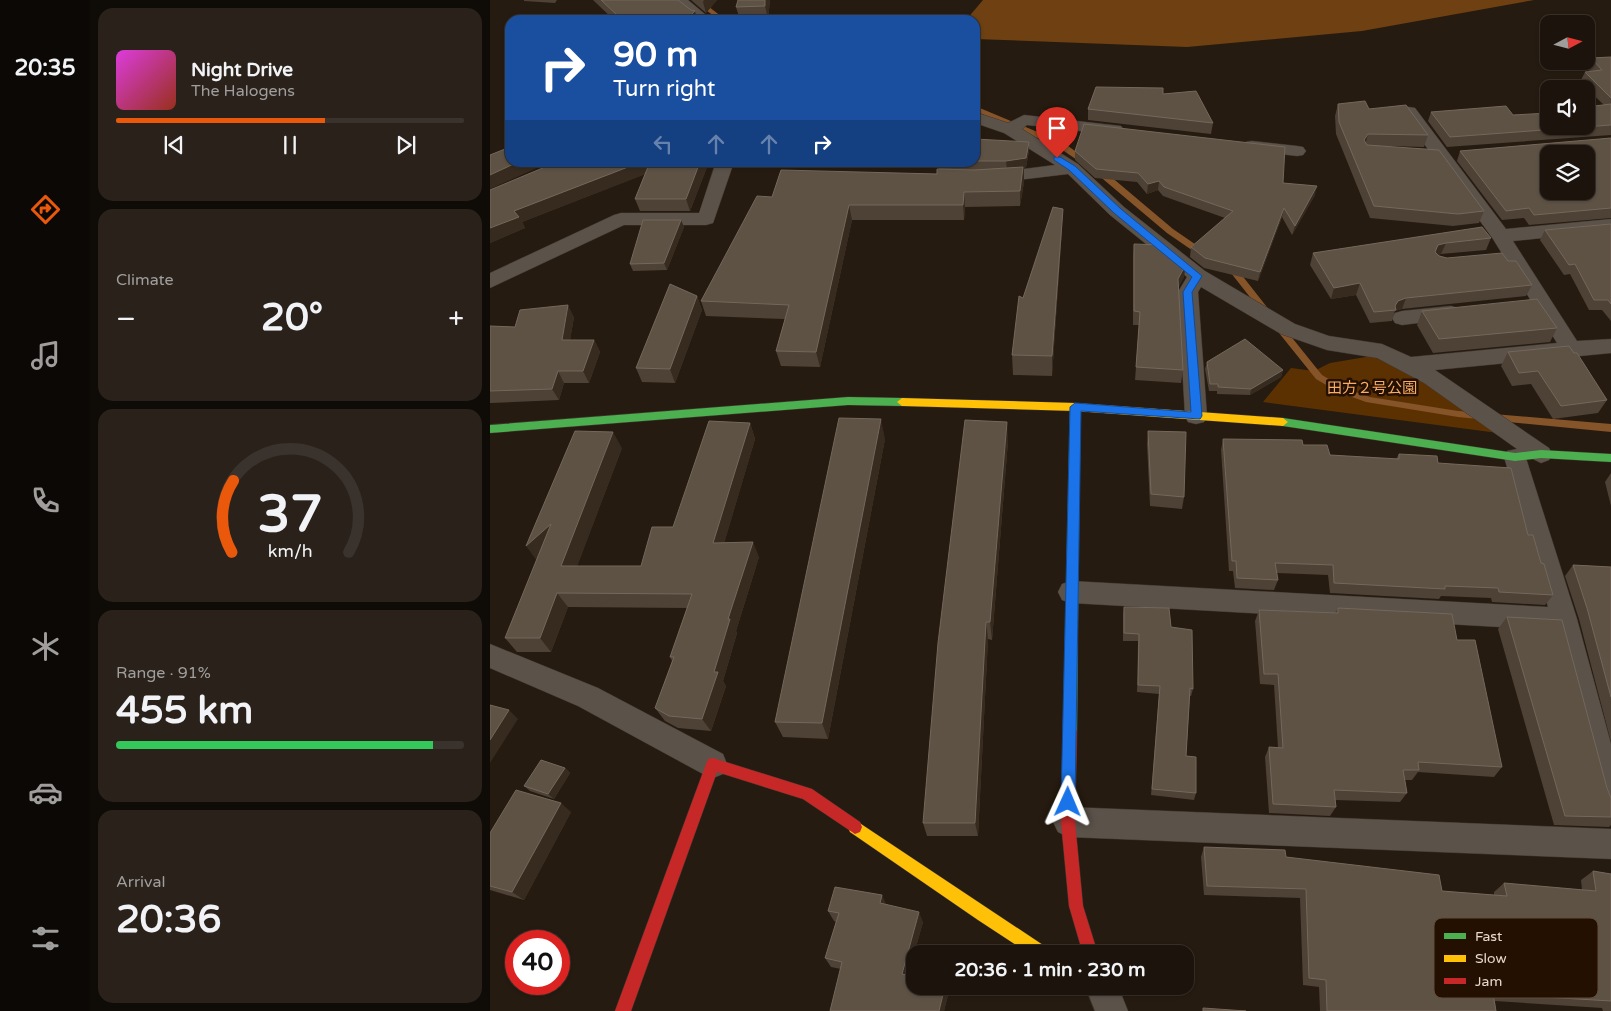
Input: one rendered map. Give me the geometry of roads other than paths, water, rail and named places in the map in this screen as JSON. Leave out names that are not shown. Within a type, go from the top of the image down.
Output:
[{"type":"street","points":[[680,0],[698,15]]},
{"type":"street","points":[[1405,106],[1449,155],[1501,236],[1504,255],[1533,304],[1571,349]]},
{"type":"street","points":[[980,119],[1010,129],[1072,168],[1117,211],[1198,276],[1288,329],[1327,343],[1382,351],[1410,365],[1432,378],[1542,454]]},
{"type":"street","points":[[1010,129],[1024,120],[1131,132]]},
{"type":"street","points":[[1238,144],[1296,151]]},
{"type":"street","points":[[1420,154],[1449,155]]},
{"type":"street","points":[[490,281],[621,219],[706,219],[723,167]]},
{"type":"street","points":[[975,178],[1007,177],[1072,168]]},
{"type":"street","points":[[1501,236],[1611,225]]},
{"type":"street","points":[[1196,416],[1188,292],[1198,276]]},
{"type":"street","points":[[1402,318],[1468,311]]},
{"type":"street","points":[[1410,365],[1611,346]]},
{"type":"street","points":[[490,429],[848,401],[1075,407],[1304,424],[1515,457],[1542,454],[1611,458]]},
{"type":"street","points":[[1075,407],[1068,822],[1076,906],[1088,945]]},
{"type":"street","points":[[1515,457],[1564,618],[1611,797]]},
{"type":"street","points":[[1071,592],[1228,602],[1564,618]]},
{"type":"street","points":[[490,656],[588,697],[713,764],[807,794],[1030,945]]},
{"type":"street","points":[[623,1011],[713,764]]},
{"type":"street","points":[[1068,822],[1611,844]]},
{"type":"waterway","points":[[696,0],[716,15]]},
{"type":"waterway","points":[[980,110],[1061,145],[1086,162]]},
{"type":"waterway","points":[[1100,172],[1170,231],[1202,253]]},
{"type":"waterway","points":[[1227,268],[1234,271],[1267,313]]},
{"type":"waterway","points":[[1278,326],[1319,377],[1341,390],[1369,400],[1458,414],[1611,428]]},
{"type":"park label","name":"田方２号公園","points":[[1372,388]]}]
